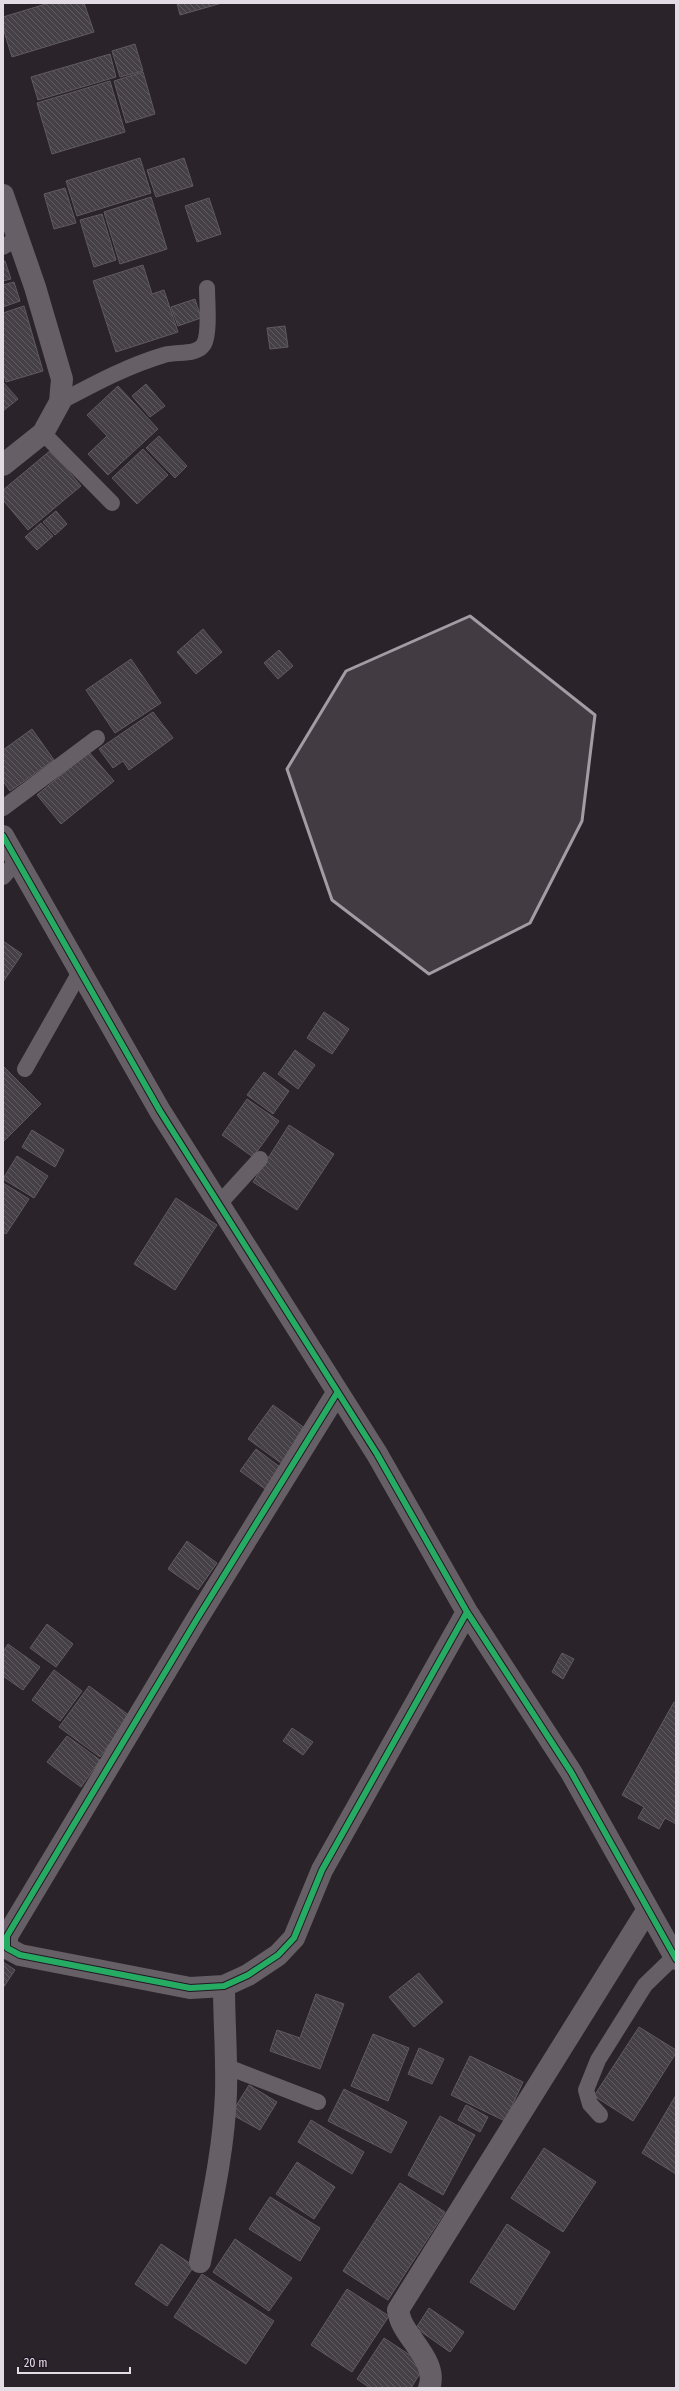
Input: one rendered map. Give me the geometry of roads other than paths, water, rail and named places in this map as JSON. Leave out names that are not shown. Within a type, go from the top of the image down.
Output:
[{"type":"street","points":[[3,195],[10,242],[35,287],[62,379],[60,402],[43,433],[3,465]]},
{"type":"street","points":[[3,836],[10,869],[80,972],[160,1112],[377,1454],[468,1612],[571,1772],[675,1957]]},
{"type":"street","points":[[338,1393],[189,1633],[7,1936],[7,1948],[20,1955],[190,1988],[224,1986],[248,1974],[278,1954],[294,1938],[322,1870],[468,1612]]},
{"type":"street","points":[[429,2388],[429,2367],[418,2346],[402,2325],[398,2310],[648,1909]]},
{"type":"street","points":[[200,2262],[216,2184],[224,2128],[226,2092],[224,1986]]},
{"type":"lane","points":[[60,402],[108,376],[165,354],[196,351],[204,344],[206,331],[207,288]]},
{"type":"lane","points":[[43,433],[112,503]]},
{"type":"lane","points":[[3,808],[97,738]]},
{"type":"lane","points":[[25,1069],[80,972]]},
{"type":"lane","points":[[219,1204],[260,1158]]},
{"type":"lane","points":[[600,2115],[590,2104],[586,2090],[598,2060],[645,1985],[675,1957]]},
{"type":"lane","points":[[225,2066],[318,2102]]}]
